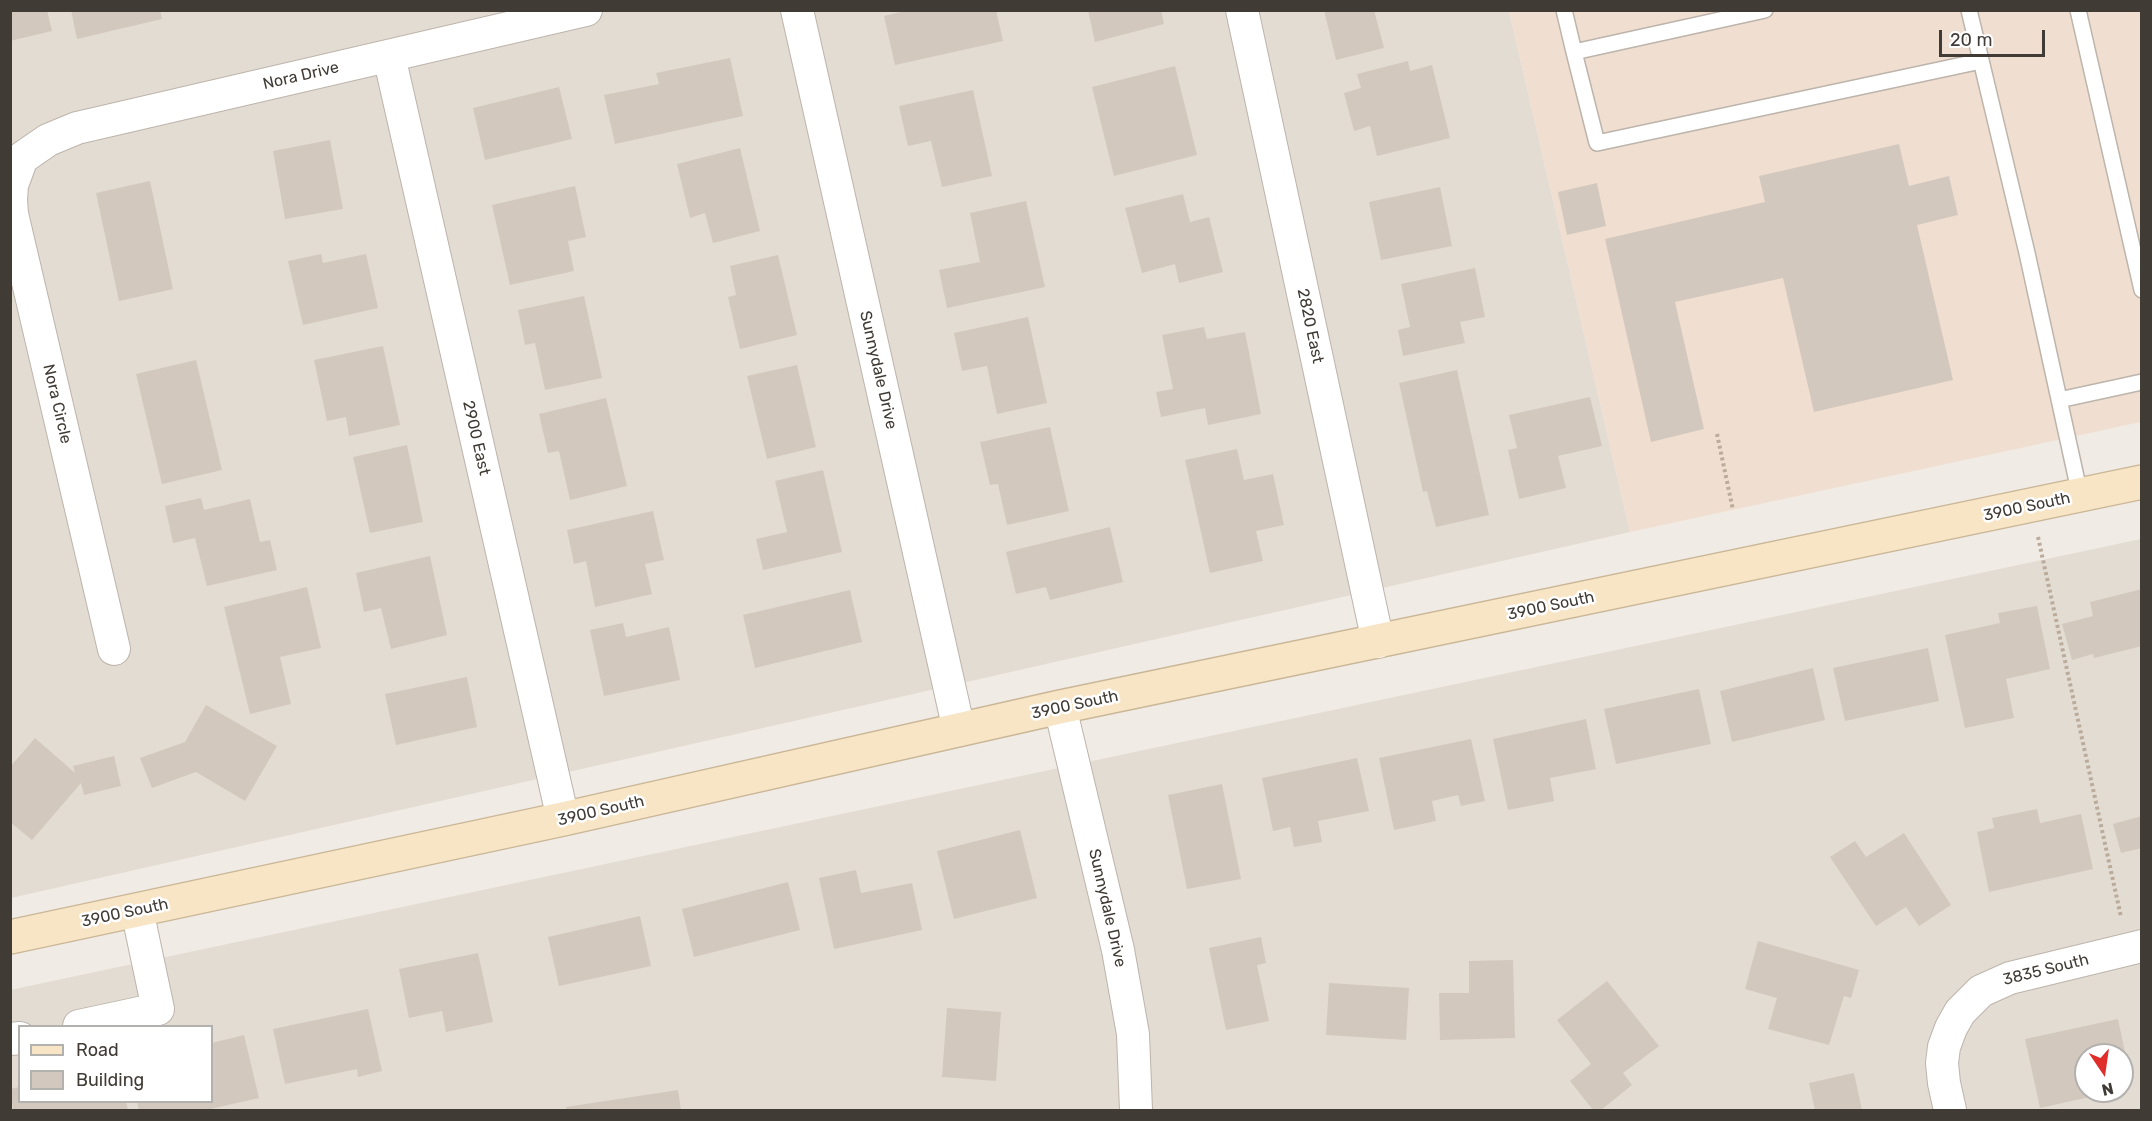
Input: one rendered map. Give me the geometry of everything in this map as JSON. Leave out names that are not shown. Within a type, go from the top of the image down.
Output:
[{"type":"main road","name":"3900 South","points":[[10,937],[563,819],[1060,707],[2142,482]]},
{"type":"street","name":"Nora Drive","points":[[22,158],[48,140],[77,128],[586,10]]},
{"type":"street","name":"Sunnydale Drive","points":[[797,10],[959,730]]},
{"type":"street","name":"2820 East","points":[[1242,10],[1378,642]]},
{"type":"street","name":"2900 East","points":[[389,56],[563,819]]},
{"type":"street","name":"Nora Circle","points":[[22,158],[12,185],[10,200],[12,214],[114,650]]},
{"type":"street","name":"Sunnydale Drive","points":[[1060,707],[1118,950],[1133,1034],[1136,1110]]},
{"type":"street","points":[[84,1025],[158,1009],[137,910]]},
{"type":"street","name":"3835 South","points":[[1950,1110],[1942,1063],[1944,1047],[1960,1012],[1982,991],[1995,984],[2135,948]]},
{"type":"lane","points":[[1564,10],[1597,143],[1981,61]]},
{"type":"lane","points":[[1574,52],[1766,10]]},
{"type":"lane","points":[[1969,10],[2027,253],[2080,495]]},
{"type":"lane","points":[[2078,10],[2142,290]]},
{"type":"lane","points":[[2059,400],[2142,382]]},
{"type":"path","points":[[1717,434],[1733,510]]},
{"type":"path","points":[[2031,506],[2135,948]]},
{"type":"shaded area","points":[[10,11],[1509,11],[1630,532],[11,898]]},
{"type":"shaded area","points":[[1509,11],[2141,11],[2141,422],[1630,532]]},
{"type":"shaded area","points":[[2141,539],[2141,1110],[11,1110],[10,990]]},
{"type":"building","points":[[10,10],[47,10],[52,31],[10,41]]},
{"type":"building","points":[[71,10],[160,10],[162,19],[77,39]]},
{"type":"building","points":[[909,10],[996,10],[1003,41],[895,65],[884,16]]},
{"type":"building","points":[[1088,10],[1161,10],[1164,24],[1095,42]]},
{"type":"building","points":[[1324,10],[1374,10],[1384,48],[1336,60]]},
{"type":"building","points":[[730,58],[743,116],[615,144],[604,95],[659,84],[656,73]]},
{"type":"building","points":[[1408,61],[1410,71],[1432,65],[1450,138],[1377,156],[1370,126],[1354,131],[1344,93],[1361,88],[1357,74]]},
{"type":"building","points":[[1175,66],[1197,155],[1114,176],[1092,87]]},
{"type":"building","points":[[559,87],[572,139],[485,160],[473,108]]},
{"type":"building","points":[[973,90],[992,176],[942,187],[931,141],[908,146],[899,106]]},
{"type":"building","points":[[330,140],[343,209],[285,219],[273,151]]},
{"type":"building","points":[[1899,144],[1909,186],[1949,176],[1958,215],[1917,225],[1953,380],[1814,412],[1783,278],[1675,302],[1704,429],[1651,442],[1605,239],[1765,202],[1759,176]]},
{"type":"building","points":[[740,148],[760,231],[713,243],[705,213],[690,218],[677,164]]},
{"type":"building","points":[[150,181],[173,289],[119,301],[96,193]]},
{"type":"building","points":[[1597,183],[1606,226],[1567,235],[1558,192]]},
{"type":"building","points":[[575,186],[586,237],[568,241],[574,271],[510,285],[492,205]]},
{"type":"building","points":[[1440,187],[1452,246],[1381,260],[1369,202]]},
{"type":"building","points":[[1183,194],[1190,222],[1209,217],[1223,272],[1179,283],[1175,264],[1142,273],[1125,208]]},
{"type":"building","points":[[1026,201],[1045,287],[947,308],[939,270],[980,262],[970,213]]},
{"type":"building","points":[[321,254],[323,263],[366,254],[378,308],[303,325],[288,261]]},
{"type":"building","points":[[778,255],[797,335],[740,349],[728,297],[736,295],[730,266]]},
{"type":"building","points":[[1475,268],[1485,317],[1460,322],[1465,343],[1403,356],[1398,330],[1410,327],[1401,284]]},
{"type":"building","points":[[584,296],[602,378],[545,390],[535,343],[525,345],[518,310]]},
{"type":"building","points":[[1028,317],[1047,403],[997,414],[987,366],[962,371],[954,333]]},
{"type":"building","points":[[1204,327],[1207,339],[1245,332],[1261,414],[1208,425],[1205,408],[1161,417],[1156,392],[1173,389],[1162,335]]},
{"type":"building","points":[[383,346],[400,425],[349,436],[346,417],[327,421],[314,360]]},
{"type":"building","points":[[196,360],[222,470],[162,484],[136,374]]},
{"type":"building","points":[[797,365],[816,447],[767,459],[747,376]]},
{"type":"building","points":[[1457,370],[1489,515],[1436,527],[1427,491],[1423,492],[1399,383]]},
{"type":"building","points":[[1590,397],[1602,446],[1558,456],[1566,488],[1519,499],[1508,450],[1517,448],[1509,415]]},
{"type":"building","points":[[606,398],[627,486],[570,500],[559,451],[548,453],[539,414]]},
{"type":"building","points":[[1050,427],[1069,511],[1007,525],[998,484],[990,485],[980,442]]},
{"type":"building","points":[[407,445],[423,522],[370,533],[353,457]]},
{"type":"building","points":[[1237,449],[1244,480],[1273,474],[1284,525],[1256,531],[1263,561],[1210,573],[1185,460]]},
{"type":"building","points":[[823,470],[842,552],[763,570],[756,539],[787,532],[775,481]]},
{"type":"building","points":[[201,498],[204,510],[250,499],[260,542],[270,540],[277,570],[207,586],[195,538],[173,543],[165,506]]},
{"type":"building","points":[[653,511],[664,560],[645,564],[652,594],[595,607],[586,561],[574,564],[567,530]]},
{"type":"building","points":[[1110,527],[1123,582],[1050,600],[1046,587],[1016,594],[1006,552]]},
{"type":"building","points":[[430,556],[447,635],[391,649],[381,608],[364,612],[356,573]]},
{"type":"building","points":[[307,587],[321,648],[280,657],[291,704],[250,714],[224,607]]},
{"type":"building","points":[[2142,589],[2142,646],[2094,658],[2093,654],[2072,660],[2062,624],[2093,616],[2090,602]]},
{"type":"building","points":[[850,590],[862,642],[755,668],[743,615]]},
{"type":"building","points":[[2037,606],[2050,669],[2006,679],[2014,718],[1965,728],[1945,635],[2000,623],[1998,613]]},
{"type":"building","points":[[623,623],[626,637],[669,627],[680,680],[604,696],[590,630]]},
{"type":"building","points":[[1928,648],[1939,701],[1845,721],[1833,668]]},
{"type":"building","points":[[1813,668],[1825,720],[1732,742],[1720,691]]},
{"type":"building","points":[[467,677],[477,727],[396,745],[385,694]]},
{"type":"building","points":[[1699,689],[1711,744],[1616,764],[1604,709]]},
{"type":"building","points":[[206,705],[277,746],[245,801],[196,772],[152,788],[140,758],[185,742]]},
{"type":"building","points":[[1586,719],[1596,769],[1550,778],[1554,801],[1508,810],[1493,739]]},
{"type":"building","points":[[35,738],[75,773],[73,766],[114,756],[121,786],[84,795],[81,783],[32,840],[10,822],[10,767]]},
{"type":"building","points":[[1471,739],[1485,801],[1461,806],[1458,795],[1432,801],[1436,821],[1394,830],[1379,758]]},
{"type":"building","points":[[1357,758],[1369,811],[1318,821],[1322,842],[1294,847],[1290,827],[1273,831],[1262,778]]},
{"type":"building","points":[[1222,784],[1241,879],[1187,889],[1168,795]]},
{"type":"building","points":[[2037,809],[2040,823],[2081,814],[2093,869],[1989,892],[1977,832],[1994,828],[1992,818]]},
{"type":"building","points":[[2142,816],[2142,848],[2121,853],[2113,824]]},
{"type":"building","points":[[1020,830],[1037,898],[954,919],[937,851]]},
{"type":"building","points":[[1904,833],[1951,905],[1919,926],[1906,907],[1876,926],[1830,857],[1855,841],[1866,857]]},
{"type":"building","points":[[856,870],[861,893],[912,883],[922,930],[834,949],[819,878]]},
{"type":"building","points":[[788,882],[800,930],[694,957],[682,909]]},
{"type":"building","points":[[640,916],[651,966],[559,986],[548,937]]},
{"type":"building","points":[[1261,937],[1266,963],[1257,965],[1269,1021],[1226,1030],[1209,948]]},
{"type":"building","points":[[1758,941],[1859,970],[1851,998],[1844,996],[1829,1045],[1768,1029],[1777,998],[1745,989]]},
{"type":"building","points":[[478,953],[493,1022],[446,1032],[442,1011],[409,1018],[399,969]]},
{"type":"building","points":[[1513,960],[1515,1038],[1440,1040],[1439,993],[1469,993],[1469,961]]},
{"type":"building","points":[[1607,981],[1659,1046],[1623,1073],[1632,1085],[1601,1110],[1593,1110],[1570,1081],[1591,1064],[1557,1020]]},
{"type":"building","points":[[1329,983],[1409,988],[1406,1040],[1326,1035]]},
{"type":"building","points":[[947,1008],[1001,1012],[996,1081],[942,1077]]},
{"type":"building","points":[[368,1009],[382,1071],[358,1077],[357,1069],[285,1084],[273,1029]]},
{"type":"building","points":[[2118,1019],[2123,1043],[2074,1043],[2074,1101],[2040,1108],[2025,1039]]},
{"type":"building","points":[[244,1035],[259,1098],[206,1110],[139,1110],[137,1103],[213,1103],[213,1043]]},
{"type":"building","points":[[1854,1073],[1862,1110],[1815,1110],[1809,1083]]},
{"type":"building","points":[[18,1087],[18,1103],[126,1103],[128,1110],[13,1110],[10,1089]]},
{"type":"building","points":[[678,1090],[681,1110],[567,1110],[566,1107]]}]
